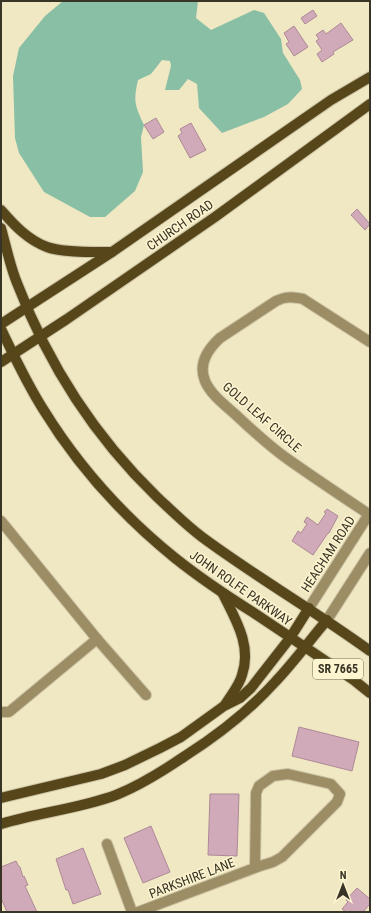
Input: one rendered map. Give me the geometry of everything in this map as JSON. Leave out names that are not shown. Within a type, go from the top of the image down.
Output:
[{"type":"main road","name":"CHURCH ROAD","points":[[1,324],[112,252],[331,100],[370,77]]},
{"type":"main road","name":"CHURCH ROAD","points":[[1,362],[41,337],[215,216],[370,104]]},
{"type":"main road","points":[[1,210],[26,235],[38,243],[48,247],[58,250],[112,252]]},
{"type":"main road","name":"JOHN ROLFE PARKWAY","points":[[1,228],[17,283],[53,362],[74,396],[112,448],[142,482],[175,514],[202,536],[326,620]]},
{"type":"main road","name":"JOHN ROLFE PARKWAY","points":[[1,329],[43,410],[92,478],[115,503],[155,541],[194,573],[290,638],[250,688],[240,698],[224,706],[181,737],[125,765],[74,781],[1,798]]},
{"type":"main road","points":[[222,593],[239,626],[245,651],[245,663],[242,676],[224,706]]},
{"type":"main road","points":[[290,638],[309,608]]},
{"type":"main road","points":[[1,824],[33,815],[90,803],[115,795],[138,785],[161,772],[215,736],[238,718],[276,682],[326,620]]},
{"type":"main road","name":"SR 7665","points":[[326,620],[370,651]]},
{"type":"main road","name":"SR 7665","points":[[290,638],[355,681],[370,693]]},
{"type":"street","name":"GOLD LEAF CIRCLE","points":[[369,515],[288,460],[263,440],[222,403],[205,381],[203,371],[204,362],[208,352],[216,342],[284,297],[303,299],[370,342]]},
{"type":"street","name":"HEACHAM ROAD","points":[[309,608],[369,515]]},
{"type":"street","points":[[1,521],[97,639],[146,695]]},
{"type":"street","points":[[326,620],[370,553]]},
{"type":"street","points":[[1,712],[9,712],[97,639]]},
{"type":"street","name":"PARKSHIRE LANE","points":[[138,912],[273,862],[282,857],[337,802],[340,794],[331,784],[288,774],[273,776],[259,786],[256,793],[255,868]]},
{"type":"street","points":[[107,844],[132,912]]},
{"type":"green space","points":[[63,1],[198,1],[196,18],[211,30],[254,10],[264,13],[281,39],[283,53],[300,80],[302,89],[288,104],[264,117],[222,133],[199,108],[197,84],[188,79],[179,90],[165,90],[171,66],[170,61],[162,60],[151,74],[138,80],[136,87],[136,103],[144,125],[141,137],[143,172],[135,191],[105,217],[90,217],[44,192],[19,153],[15,138],[13,76],[19,48],[45,16]]},
{"type":"building","points":[[313,10],[317,16],[305,24],[301,18]]},
{"type":"building","points":[[341,23],[353,40],[333,52],[334,54],[322,62],[317,54],[322,50],[316,41],[319,39],[316,35],[323,30],[326,34]]},
{"type":"building","points":[[294,26],[308,47],[294,56],[286,44],[289,42],[284,33]]},
{"type":"building","points":[[156,118],[164,132],[153,139],[144,125]]},
{"type":"building","points":[[191,123],[206,150],[190,158],[178,136],[182,133],[180,129]]},
{"type":"building","points":[[357,209],[370,224],[365,230],[351,215]]},
{"type":"building","points":[[327,509],[338,516],[329,533],[313,555],[292,541],[298,531],[301,533],[307,524],[304,522],[307,517],[318,525]]},
{"type":"building","points":[[299,727],[359,742],[352,771],[292,756]]},
{"type":"building","points":[[210,794],[239,794],[237,856],[208,855]]},
{"type":"building","points":[[151,826],[170,872],[143,883],[124,838]]},
{"type":"building","points":[[83,848],[101,894],[73,904],[68,890],[66,890],[56,859]]},
{"type":"building","points":[[16,861],[28,885],[25,886],[37,912],[7,912],[1,898],[1,867]]},
{"type":"building","points":[[357,888],[370,899],[370,904],[363,912],[346,912],[342,909],[348,902],[346,900]]}]
